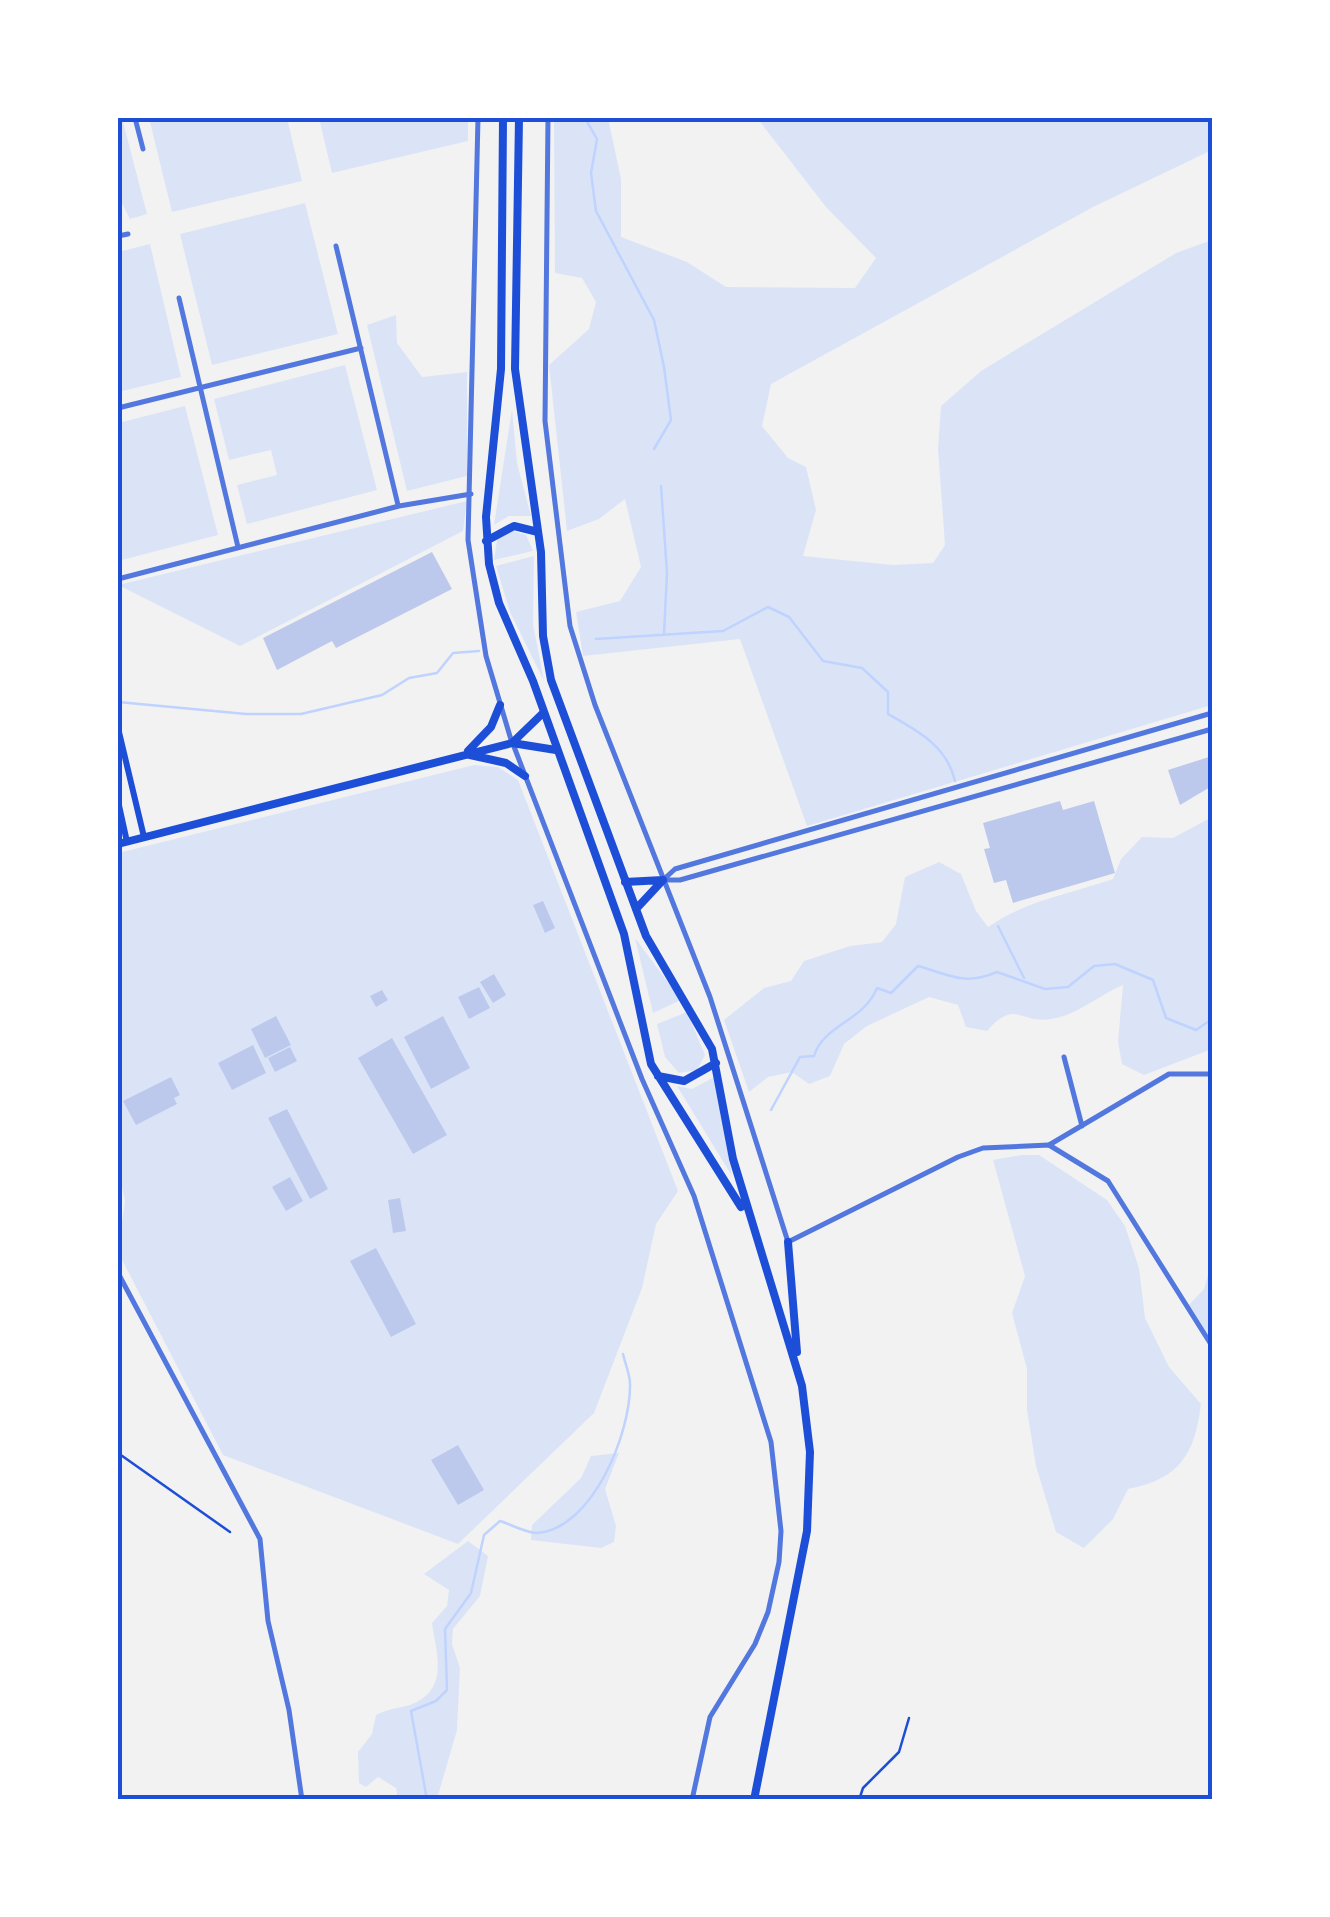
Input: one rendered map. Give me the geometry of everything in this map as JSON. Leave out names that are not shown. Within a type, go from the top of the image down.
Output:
[{"type":"main road","points":[[503,118],[501,369],[486,541],[499,603],[624,934],[646,1045],[658,1076],[727,1179],[750,1224]]},
{"type":"main road","points":[[519,118],[515,369],[538,532],[543,636],[551,680],[636,909],[716,1063],[732,1159],[798,1367]]},
{"type":"main road","points":[[486,541],[514,526],[538,532]]},
{"type":"main road","points":[[465,754],[491,726],[500,704]]},
{"type":"main road","points":[[512,743],[543,713]]},
{"type":"main road","points":[[118,728],[144,837]]},
{"type":"main road","points":[[118,801],[122,843],[512,743],[556,750]]},
{"type":"main road","points":[[465,754],[506,762],[525,776]]},
{"type":"main road","points":[[625,882],[663,880]]},
{"type":"main road","points":[[636,909],[663,880]]},
{"type":"main road","points":[[658,1076],[684,1081],[716,1063]]},
{"type":"main road","points":[[754,1800],[807,1531],[810,1452],[798,1367],[788,1242]]},
{"type":"street","points":[[135,118],[142,149]]},
{"type":"street","points":[[478,118],[472,568],[486,656],[512,743],[642,1080],[681,1161],[771,1442],[780,1562],[768,1612],[755,1644],[710,1717],[692,1800]]},
{"type":"street","points":[[548,118],[545,421],[558,549],[579,656],[710,997],[788,1242],[958,1157],[983,1148],[1048,1145],[1169,1074],[1212,1074]]},
{"type":"street","points":[[118,236],[128,234]]},
{"type":"street","points":[[336,246],[399,506]]},
{"type":"street","points":[[179,298],[238,547]]},
{"type":"street","points":[[118,408],[361,348]]},
{"type":"street","points":[[118,579],[399,506],[471,494]]},
{"type":"street","points":[[663,880],[675,869],[1212,712]]},
{"type":"street","points":[[663,880],[680,880],[1212,729]]},
{"type":"street","points":[[1064,1058],[1082,1126]]},
{"type":"street","points":[[1048,1145],[1108,1181],[1212,1346]]},
{"type":"street","points":[[118,1189],[118,1227]]},
{"type":"street","points":[[118,1273],[260,1540],[268,1621],[289,1710],[302,1800]]},
{"type":"path","points":[[118,1453],[230,1532]]},
{"type":"path","points":[[859,1800],[863,1788],[899,1752],[909,1718]]},
{"type":"shaded area","points":[[118,118],[122,118],[147,214],[130,219],[118,196]]},
{"type":"shaded area","points":[[149,118],[287,118],[302,181],[172,212]]},
{"type":"shaded area","points":[[319,118],[468,118],[468,141],[332,173]]},
{"type":"shaded area","points":[[554,118],[608,118],[621,179],[621,237],[687,262],[726,287],[855,288],[876,258],[826,207],[757,118],[1212,118],[1212,150],[1093,207],[771,384],[762,426],[788,458],[806,467],[816,510],[803,556],[893,565],[933,563],[945,545],[938,449],[941,406],[981,371],[1176,253],[1212,240],[1212,705],[807,826],[740,639],[583,656],[576,612],[620,601],[641,567],[625,499],[599,519],[567,531],[549,365],[589,329],[596,302],[582,278],[555,273]]},
{"type":"shaded area","points":[[305,203],[338,334],[212,365],[180,234]]},
{"type":"shaded area","points":[[150,244],[181,377],[118,392],[118,252]]},
{"type":"shaded area","points":[[396,315],[397,343],[422,377],[467,372],[467,476],[407,491],[367,325]]},
{"type":"shaded area","points":[[345,365],[377,490],[247,524],[237,485],[277,475],[271,450],[229,460],[214,399]]},
{"type":"shaded area","points":[[185,406],[218,535],[118,561],[118,423]]},
{"type":"shaded area","points":[[512,409],[517,463],[531,516],[509,516],[494,525]]},
{"type":"shaded area","points":[[467,501],[463,531],[240,646],[118,585]]},
{"type":"shaded area","points":[[513,531],[526,535],[533,551],[494,560],[497,540]]},
{"type":"shaded area","points":[[534,556],[533,624],[544,681],[510,612],[496,566]]},
{"type":"shaded area","points":[[474,765],[498,767],[518,780],[678,1191],[656,1224],[642,1288],[594,1413],[458,1544],[223,1455],[118,1252],[125,1201],[118,1170],[118,853]]},
{"type":"shaded area","points":[[1212,817],[1212,1049],[1144,1075],[1122,1064],[1118,1042],[1123,985],[1060,1017],[1040,1020],[1012,1014],[987,1031],[966,1027],[958,1005],[929,997],[867,1026],[844,1044],[830,1076],[809,1084],[792,1072],[768,1077],[749,1092],[724,1020],[764,988],[791,981],[804,961],[850,946],[882,942],[896,924],[905,877],[939,862],[961,874],[976,911],[988,927],[1033,904],[1113,879],[1121,859],[1142,837],[1173,838]]},
{"type":"shaded area","points":[[635,938],[681,1000],[653,1013]]},
{"type":"shaded area","points":[[687,1012],[705,1055],[697,1070],[679,1073],[665,1057],[657,1024]]},
{"type":"shaded area","points":[[714,1077],[732,1176],[677,1086],[692,1089]]},
{"type":"shaded area","points":[[1039,1155],[1107,1200],[1125,1226],[1139,1268],[1145,1318],[1169,1367],[1201,1404],[1194,1437],[1182,1462],[1160,1479],[1128,1489],[1113,1519],[1084,1548],[1056,1532],[1036,1466],[1027,1410],[1027,1369],[1012,1313],[1025,1276],[993,1160]]},
{"type":"shaded area","points":[[1212,1260],[1212,1348],[1186,1308],[1204,1289]]},
{"type":"shaded area","points":[[619,1453],[605,1489],[616,1526],[614,1542],[601,1548],[531,1540],[532,1525],[581,1478],[591,1456]]},
{"type":"shaded area","points":[[468,1541],[488,1556],[480,1596],[453,1629],[452,1644],[460,1668],[457,1730],[437,1799],[398,1799],[396,1788],[378,1777],[366,1787],[359,1783],[358,1752],[372,1734],[376,1715],[415,1703],[433,1688],[438,1668],[432,1623],[447,1606],[449,1590],[424,1574]]},
{"type":"building","points":[[432,552],[452,589],[336,648],[332,641],[277,670],[263,638]]},
{"type":"building","points":[[1212,756],[1212,786],[1180,805],[1168,770]]},
{"type":"building","points":[[1060,801],[1063,810],[1094,801],[1115,873],[1013,903],[1006,880],[994,883],[984,849],[990,848],[983,823]]},
{"type":"building","points":[[543,901],[555,928],[545,933],[533,905]]},
{"type":"building","points":[[494,974],[506,995],[493,1003],[480,982]]},
{"type":"building","points":[[479,987],[490,1008],[469,1019],[458,997]]},
{"type":"building","points":[[382,990],[388,1000],[376,1007],[370,996]]},
{"type":"building","points":[[276,1016],[291,1045],[265,1058],[251,1029]]},
{"type":"building","points":[[443,1016],[470,1068],[431,1089],[404,1037]]},
{"type":"building","points":[[392,1038],[447,1135],[413,1154],[358,1058]]},
{"type":"building","points":[[253,1045],[266,1073],[232,1090],[218,1063]]},
{"type":"building","points":[[290,1047],[297,1061],[275,1072],[268,1058]]},
{"type":"building","points":[[171,1077],[180,1095],[174,1098],[177,1104],[136,1125],[123,1101]]},
{"type":"building","points":[[287,1109],[328,1189],[310,1199],[268,1118]]},
{"type":"building","points":[[290,1177],[303,1201],[286,1211],[272,1187]]},
{"type":"building","points":[[400,1198],[406,1231],[393,1233],[388,1200]]},
{"type":"building","points":[[376,1248],[416,1324],[391,1337],[350,1261]]},
{"type":"building","points":[[458,1445],[484,1490],[458,1505],[431,1460]]},
{"type":"waterway","points":[[585,118],[597,139],[591,173],[596,211],[654,320],[664,367],[671,420],[654,449]]},
{"type":"waterway","points":[[661,486],[667,573],[664,634]]},
{"type":"waterway","points":[[596,639],[723,631],[768,607],[789,617],[823,661],[862,668],[888,692],[888,714],[938,749],[955,781]]},
{"type":"waterway","points":[[118,702],[246,714],[301,714],[382,695],[409,678],[437,673],[453,653],[479,651]]},
{"type":"waterway","points":[[998,926],[1024,978]]},
{"type":"waterway","points":[[771,1110],[800,1057],[814,1056],[826,1037],[863,1008],[877,988],[891,993],[918,966],[966,979],[997,972],[1045,989],[1068,987],[1094,966],[1115,964],[1153,980],[1166,1018],[1196,1030],[1212,1019]]},
{"type":"waterway","points":[[427,1800],[411,1711],[436,1701],[447,1690],[445,1629],[471,1593],[484,1535],[500,1521],[533,1533],[557,1527],[591,1497],[605,1475],[624,1427],[630,1384],[623,1354]]}]
